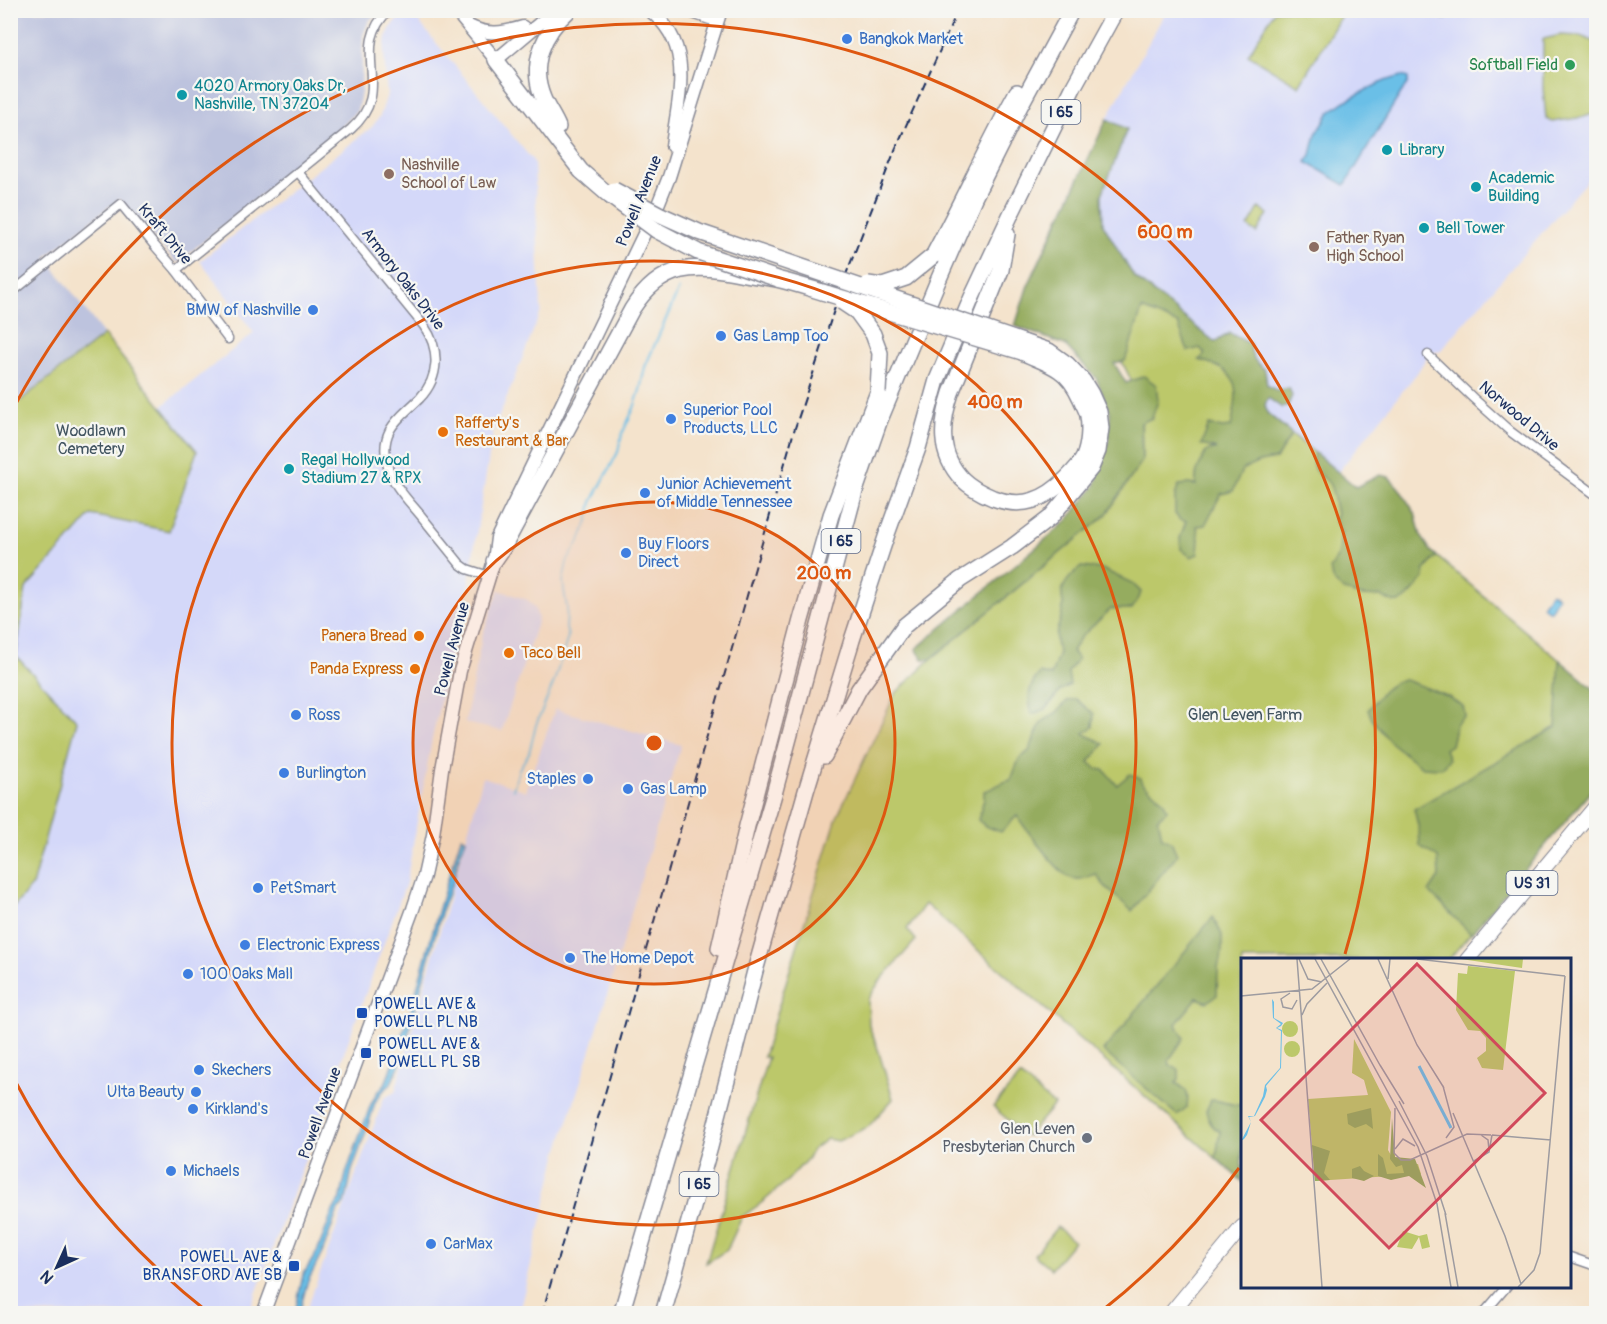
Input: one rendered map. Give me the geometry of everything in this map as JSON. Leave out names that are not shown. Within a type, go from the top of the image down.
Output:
[{"type":"highway","points":[[558,128],[541,92],[538,64],[540,50],[546,37],[553,26],[569,10]]},
{"type":"highway","points":[[835,278],[882,286],[906,278],[933,256],[990,140],[1062,10]]},
{"type":"highway","name":"I 65","points":[[621,1314],[774,794],[855,491],[888,400],[974,198],[1072,10]]},
{"type":"highway","name":"I 65","points":[[663,1314],[806,791],[852,640],[918,448],[937,380],[1010,216],[1058,118],[1116,10]]},
{"type":"highway","points":[[494,57],[558,128],[612,193],[699,232],[835,278],[1022,347],[1060,370],[1075,386],[1088,414],[1088,442],[1084,459],[1049,494],[1033,501],[1018,503],[1003,502],[979,493],[968,485],[950,461],[943,435],[951,393],[1002,270],[1010,216]]},
{"type":"highway","points":[[494,57],[581,171],[612,193],[656,230],[698,252],[778,279],[1022,347],[1049,351],[1067,364],[1083,381],[1099,412],[1101,428],[1098,451],[1091,468],[1050,518],[1012,547],[960,580],[904,626],[859,688],[806,791]]},
{"type":"highway","points":[[494,561],[632,309],[644,292],[654,283],[678,270],[715,269],[778,279]]},
{"type":"highway","points":[[684,1099],[747,826],[799,629],[831,515],[878,392],[880,353],[873,333],[858,312],[829,294]]},
{"type":"main road","points":[[455,10],[494,57]]},
{"type":"main road","points":[[494,57],[543,10]]},
{"type":"main road","points":[[494,57],[558,10]]},
{"type":"main road","points":[[649,10],[664,24],[672,36],[681,63],[669,177]]},
{"type":"main road","points":[[687,10],[710,18],[718,12]]},
{"type":"main road","name":"Powell Avenue","points":[[263,1314],[418,894],[433,836],[442,769],[460,671],[494,561],[497,538],[657,207],[669,177],[718,12]]},
{"type":"main road","points":[[467,25],[481,32],[500,33],[523,27]]},
{"type":"main road","name":"US 31","points":[[1469,958],[1596,806]]},
{"type":"main road","points":[[1178,1311],[1241,1228]]},
{"type":"street","points":[[176,270],[353,128],[366,113],[373,90],[371,41],[376,27],[389,10]]},
{"type":"street","name":"Armory Oaks Drive","points":[[298,172],[430,336],[436,358],[433,376],[424,392],[401,414],[391,428],[385,449],[387,464],[397,486],[460,564],[467,569],[489,576]]},
{"type":"street","name":"Kraft Drive","points":[[10,294],[121,204],[176,270],[228,339]]},
{"type":"street","name":"Norwood Drive","points":[[1428,355],[1510,432],[1596,495]]},
{"type":"street","points":[[1571,1258],[1596,1266]]},
{"type":"street","points":[[1483,1314],[1506,1288]]},
{"type":"shaded area","points":[[11,11],[380,11],[369,21],[363,35],[361,93],[357,111],[333,136],[177,263],[119,199],[46,257],[104,335],[11,408]]},
{"type":"shaded area","name":"100 Oaks Mall","points":[[407,11],[410,11],[534,162],[541,311],[493,432],[467,592],[432,739],[406,883],[249,1313],[11,1314],[11,910],[32,886],[77,721],[31,676],[16,656],[26,588],[91,515],[197,451],[161,407],[254,333],[200,261],[372,127],[380,116],[387,95],[384,52],[386,37],[393,24]]},
{"type":"shaded area","name":"Father Ryan High School","points":[[1166,11],[1596,11],[1596,170],[1441,350],[1428,355],[1417,373],[1338,472],[1259,406],[1251,373],[1060,216],[1109,115]]},
{"type":"shaded area","points":[[499,590],[528,600],[535,608],[538,618],[502,731],[465,723],[482,636]]},
{"type":"shaded area","points":[[555,709],[681,745],[592,1046],[558,1152],[519,1313],[305,1314],[384,1098],[395,1092],[483,777],[526,791]]},
{"type":"green space","points":[[1275,10],[1344,11],[1299,86],[1248,55]]},
{"type":"green space","points":[[1431,11],[1463,11],[1445,19]]},
{"type":"green space","name":"Softball Field","points":[[1561,35],[1580,36],[1596,42],[1596,113],[1552,122],[1546,118],[1543,88],[1543,39]]},
{"type":"green space","points":[[1107,119],[1127,129],[1102,195],[1103,224],[1134,277],[1215,342],[1230,333],[1250,344],[1254,359],[1265,370],[1267,385],[1277,391],[1289,388],[1292,396],[1288,405],[1282,408],[1268,398],[1265,405],[1267,413],[1292,434],[1276,459],[1259,462],[1242,470],[1233,491],[1221,494],[1205,525],[1197,526],[1198,554],[1191,557],[1181,549],[1180,538],[1186,521],[1180,520],[1175,514],[1175,496],[1179,485],[1196,485],[1197,472],[1204,455],[1209,450],[1217,449],[1201,445],[1209,425],[1222,428],[1231,427],[1236,392],[1230,376],[1213,364],[1199,360],[1205,354],[1200,348],[1188,351],[1178,324],[1142,309],[1125,361],[1114,363],[1126,383],[1144,376],[1156,385],[1158,401],[1152,418],[1141,423],[1142,461],[1106,515],[931,659],[923,659],[916,649],[1067,521],[1095,486],[1109,439],[1110,412],[1096,378],[1065,345],[1015,326],[1027,288]]},
{"type":"green space","points":[[1259,208],[1268,214],[1257,233],[1248,227]]},
{"type":"green space","name":"Glen Leven Farm","points":[[1060,216],[1252,373],[1259,406],[1596,691],[1596,785],[1450,958],[1241,958],[1241,1180],[925,904],[907,929],[916,940],[880,981],[868,999],[869,1026],[893,1099],[868,1127],[838,1141],[827,1139],[812,1150],[809,1157],[787,1181],[742,1217],[727,1250],[706,1263],[768,1057],[763,1057],[837,817],[895,694],[931,659],[1106,515],[1142,461],[1141,400],[1119,356],[1027,288]]},
{"type":"green space","name":"Woodlawn Cemetery","points":[[104,335],[197,451],[169,531],[91,515],[26,588],[16,656],[77,721],[32,886],[11,910],[11,408]]},
{"type":"green space","points":[[1314,452],[1356,487],[1380,475],[1389,477],[1415,513],[1421,536],[1437,556],[1424,571],[1424,578],[1406,599],[1396,602],[1389,601],[1382,596],[1354,594],[1341,588],[1332,578],[1330,569],[1338,556],[1341,532],[1334,519],[1337,515],[1330,485],[1313,466]]},
{"type":"green space","points":[[1081,567],[1102,569],[1132,583],[1141,592],[1139,598],[1132,609],[1111,609],[1080,638],[1072,651],[1078,659],[1068,672],[1070,685],[1061,690],[1046,709],[1032,714],[1029,702],[1031,687],[1040,673],[1051,676],[1059,653],[1056,634],[1062,614],[1064,585]]},
{"type":"green space","points":[[1560,660],[1596,691],[1596,785],[1471,934],[1429,892],[1439,877],[1438,858],[1420,846],[1414,809],[1556,727]]},
{"type":"green space","points":[[1403,679],[1447,696],[1463,706],[1465,715],[1456,724],[1451,745],[1445,749],[1449,759],[1441,768],[1422,767],[1391,743],[1372,719],[1368,710],[1383,691]]},
{"type":"green space","points":[[1076,699],[1094,714],[1093,727],[1084,733],[1104,744],[1089,762],[1097,769],[1104,770],[1117,785],[1130,774],[1140,778],[1142,783],[1163,800],[1167,810],[1158,818],[1162,837],[1171,841],[1177,855],[1132,911],[1108,889],[1096,874],[1076,879],[1064,873],[1017,816],[1001,832],[985,826],[978,820],[984,791],[1011,780],[1019,759],[1029,751],[1041,723],[1058,711],[1067,701]]},
{"type":"green space","points":[[1213,917],[1222,935],[1217,995],[1207,1002],[1197,998],[1176,1024],[1184,1038],[1169,1060],[1170,1065],[1179,1070],[1179,1079],[1176,1083],[1187,1092],[1188,1098],[1187,1107],[1177,1115],[1103,1051]]},
{"type":"green space","points":[[1020,1076],[1054,1105],[1027,1136],[993,1107]]},
{"type":"green space","points":[[1211,1100],[1241,1105],[1241,1180],[1216,1158],[1220,1131],[1214,1128],[1206,1111]]},
{"type":"green space","points":[[1057,1227],[1074,1241],[1051,1269],[1034,1255]]},
{"type":"water","points":[[1402,76],[1408,78],[1408,82],[1345,185],[1306,162],[1311,155],[1316,134],[1330,112],[1368,89]]},
{"type":"water","points":[[1551,592],[1558,597],[1550,611],[1542,606]]},
{"type":"water","points":[[461,837],[466,839],[443,906],[406,1042],[399,1041],[410,1014]]},
{"type":"water","points":[[395,1060],[401,1062],[390,1085],[375,1102],[352,1170],[346,1197],[342,1207],[338,1210],[322,1253],[307,1283],[299,1313],[295,1313],[303,1275],[317,1252],[341,1197],[346,1174],[371,1104],[385,1084]]},
{"type":"waterway","points":[[513,790],[519,769],[529,753],[536,725],[554,682],[568,637],[563,581],[567,562],[581,538],[592,502],[618,452],[622,434],[640,390],[645,367],[679,289]]},
{"type":"railway","points":[[542,1314],[794,431],[845,277],[895,150],[958,10]]},
{"type":"place","name":"Bangkok Market","points":[[847,39]]},
{"type":"place","name":"Softball Field","points":[[1570,65]]},
{"type":"place","name":"4020 Armory Oaks Dr, Nashville, TN 37204","points":[[182,95]]},
{"type":"place","name":"Library","points":[[1387,150]]},
{"type":"place","name":"Nashville School of Law","points":[[389,174]]},
{"type":"place","name":"Academic Building","points":[[1476,187]]},
{"type":"place","name":"Bell Tower","points":[[1424,228]]},
{"type":"place","name":"Father Ryan High School","points":[[1314,247]]},
{"type":"place","name":"BMW of Nashville","points":[[313,310]]},
{"type":"place","name":"Gas Lamp Too","points":[[721,336]]},
{"type":"place","name":"Superior Pool Products, LLC","points":[[671,419]]},
{"type":"place","name":"Rafferty's Restaurant & Bar","points":[[443,432]]},
{"type":"place","name":"Regal Hollywood Stadium 27 & RPX","points":[[289,469]]},
{"type":"place","name":"Junior Achievement of Middle Tennessee","points":[[645,493]]},
{"type":"place","name":"Buy Floors Direct","points":[[626,553]]},
{"type":"place","name":"Panera Bread","points":[[419,636]]},
{"type":"place","name":"Taco Bell","points":[[509,653]]},
{"type":"place","name":"Panda Express","points":[[415,669]]},
{"type":"place","name":"Ross","points":[[296,715]]},
{"type":"place","name":"Burlington","points":[[284,773]]},
{"type":"place","name":"Staples","points":[[588,779]]},
{"type":"place","name":"Gas Lamp","points":[[628,789]]},
{"type":"place","name":"PetSmart","points":[[258,888]]},
{"type":"place","name":"Electronic Express","points":[[245,945]]},
{"type":"place","name":"The Home Depot","points":[[570,958]]},
{"type":"place","name":"100 Oaks Mall","points":[[188,974]]},
{"type":"place","name":"POWELL AVE & POWELL PL NB","points":[[362,1013]]},
{"type":"place","name":"POWELL AVE & POWELL PL SB","points":[[366,1053]]},
{"type":"place","name":"Skechers","points":[[199,1070]]},
{"type":"place","name":"Ulta Beauty","points":[[196,1092]]},
{"type":"place","name":"Kirkland's","points":[[193,1109]]},
{"type":"place","name":"Glen Leven Presbyterian Church","points":[[1087,1138]]},
{"type":"place","name":"Michaels","points":[[171,1171]]},
{"type":"place","name":"CarMax","points":[[431,1244]]},
{"type":"place","name":"POWELL AVE & BRANSFORD AVE SB","points":[[294,1266]]}]
